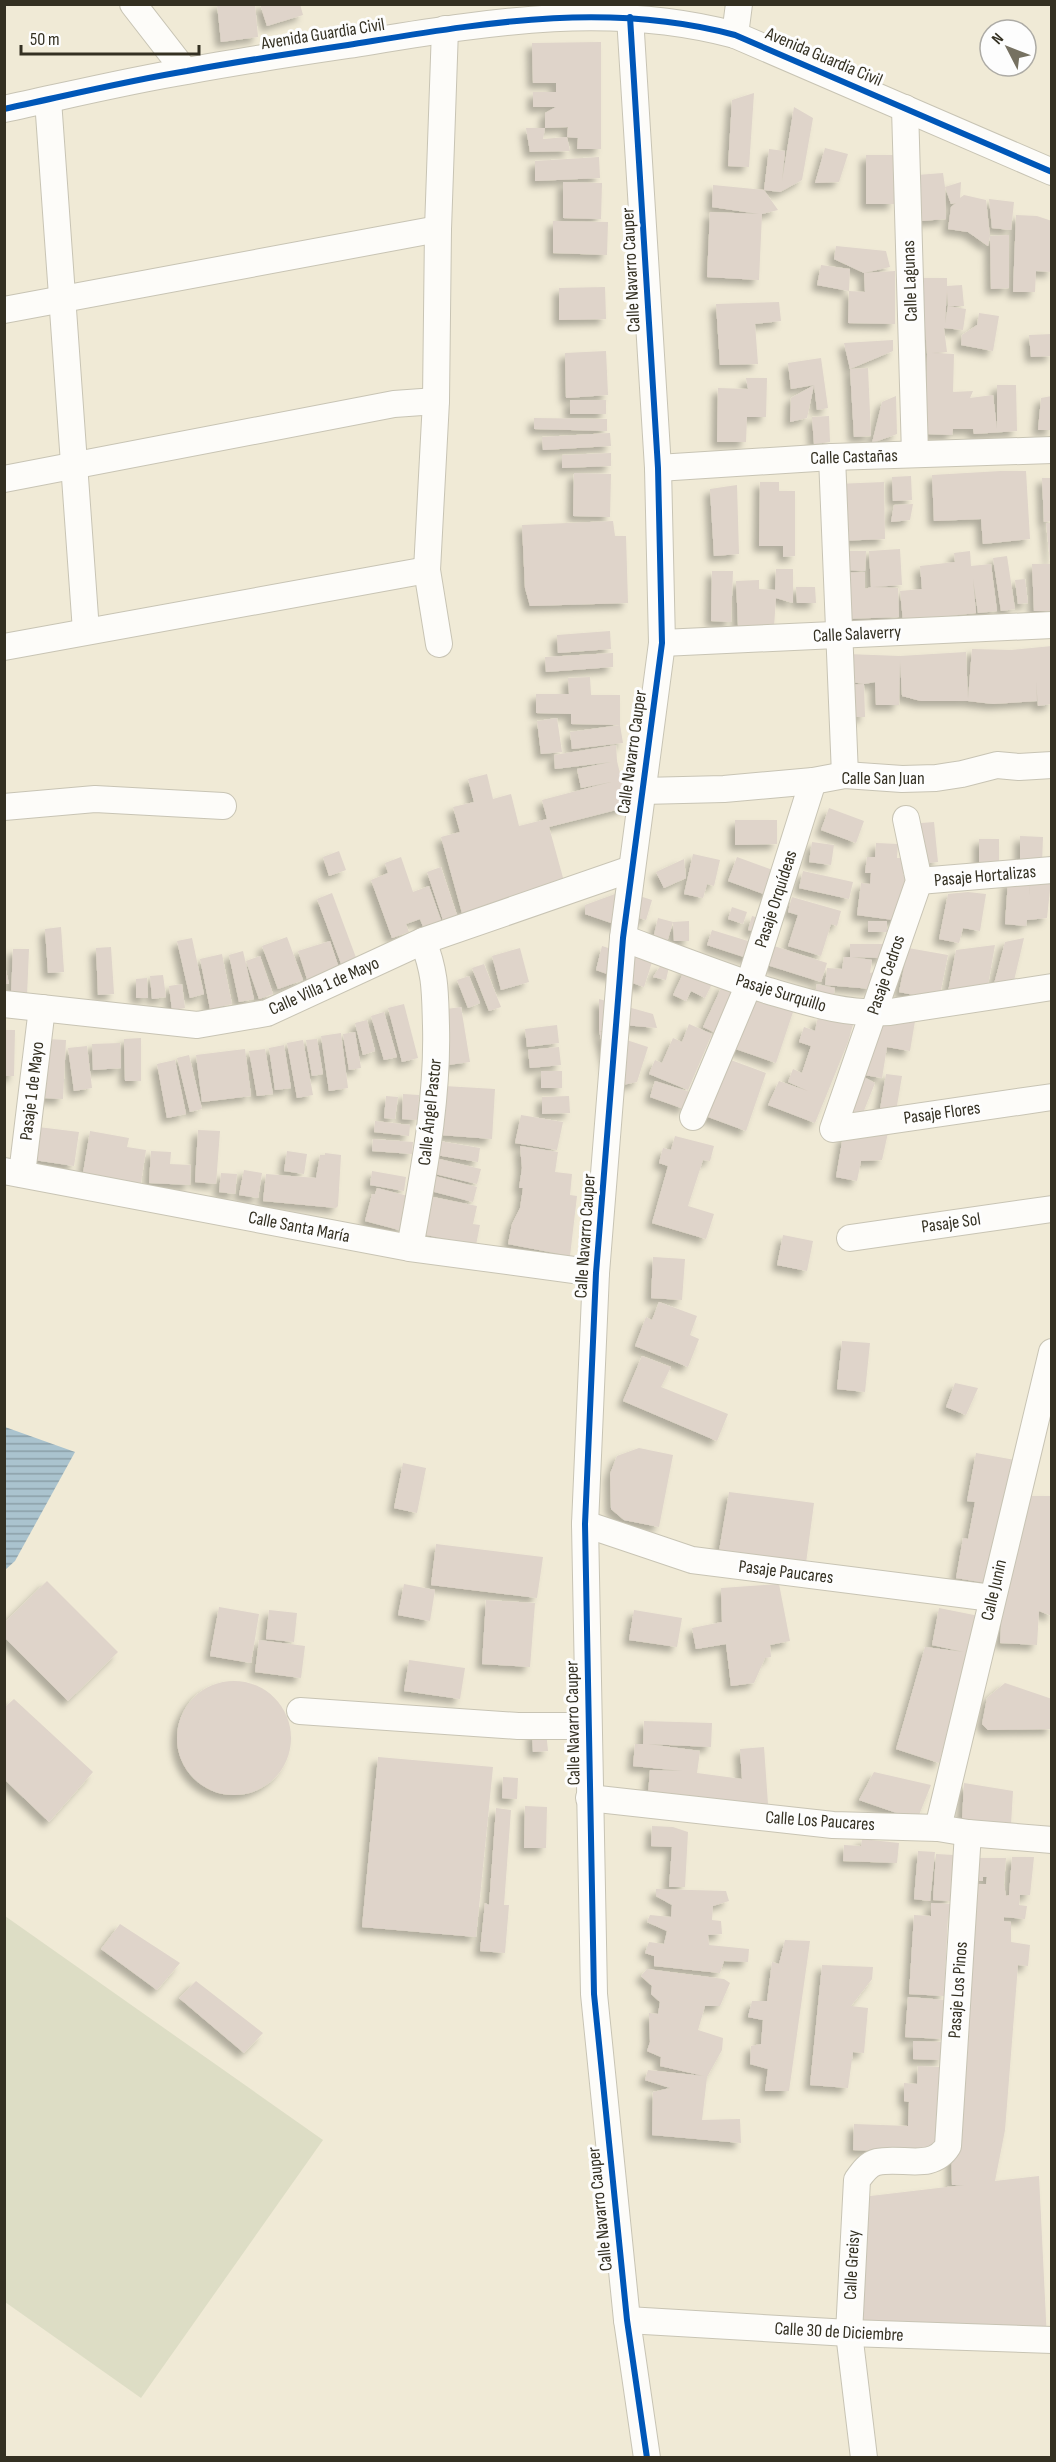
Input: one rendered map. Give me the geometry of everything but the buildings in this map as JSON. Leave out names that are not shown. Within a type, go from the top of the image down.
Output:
[{"type":"street","points":[[133,4],[185,71]]},
{"type":"street","points":[[735,35],[739,4]]},
{"type":"street","name":"Avenida Guardia Civil","points":[[4,109],[185,71],[445,29],[470,14],[538,11],[630,17],[706,27],[735,35],[1052,172]]},
{"type":"street","name":"Calle Navarro Cauper","points":[[630,17],[657,468],[662,643],[623,938],[596,1273],[585,1524],[587,1726],[594,1994],[627,2320],[647,2457]]},
{"type":"street","points":[[439,644],[427,570],[436,401],[438,229],[445,29]]},
{"type":"street","points":[[48,100],[86,631]]},
{"type":"street","name":"Calle Lagunas","points":[[905,108],[915,454]]},
{"type":"street","points":[[4,310],[438,229]]},
{"type":"street","points":[[4,479],[394,404],[436,401]]},
{"type":"street","name":"Calle Castañas","points":[[657,468],[832,457],[1052,450]]},
{"type":"street","points":[[832,457],[845,775]]},
{"type":"street","points":[[4,647],[427,570]]},
{"type":"street","name":"Calle Salaverry","points":[[662,643],[1052,625]]},
{"type":"street","name":"Calle San Juan","points":[[642,791],[724,789],[808,796],[845,775],[902,779],[936,778],[997,765],[1019,767],[1052,765]]},
{"type":"street","name":"Pasaje Orquídeas","points":[[693,1117],[748,984],[808,796]]},
{"type":"street","points":[[4,807],[94,799],[224,806]]},
{"type":"street","points":[[906,819],[919,881]]},
{"type":"street","name":"Calle Villa 1 de Mayo","points":[[4,1004],[197,1025],[267,1013],[429,958],[631,869]]},
{"type":"street","name":"Pasaje Hortalizas","points":[[919,881],[1052,870]]},
{"type":"street","name":"Pasaje Cedros","points":[[833,1129],[919,881]]},
{"type":"street","name":"Pasaje Surquillo","points":[[623,938],[748,984],[828,1009],[872,1013],[1052,987]]},
{"type":"street","name":"Calle Ángel Pastor","points":[[410,1248],[433,1117],[438,1070],[429,958]]},
{"type":"street","name":"Pasaje 1 de Mayo","points":[[13,1172],[42,1008]]},
{"type":"street","name":"Pasaje Flores","points":[[833,1129],[1052,1097]]},
{"type":"street","name":"Calle Santa María","points":[[13,1172],[410,1248],[596,1273]]},
{"type":"street","name":"Pasaje Sol","points":[[850,1238],[1052,1209]]},
{"type":"street","name":"Calle Junin","points":[[938,1828],[992,1598],[1042,1428],[1052,1352]]},
{"type":"street","name":"Pasaje Paucares","points":[[585,1524],[692,1560],[992,1598]]},
{"type":"street","points":[[300,1711],[518,1726],[587,1726]]},
{"type":"street","name":"Calle Los Paucares","points":[[589,1798],[833,1825],[938,1828],[968,1833],[1052,1840]]},
{"type":"street","name":"Pasaje Los Pinos","points":[[857,2180],[865,2169],[876,2162],[931,2161],[942,2156],[948,2146],[968,1833]]},
{"type":"street","name":"Calle Greisy","points":[[857,2180],[849,2333],[864,2457]]},
{"type":"street","name":"Calle 30 de Diciembre","points":[[627,2320],[849,2333],[1052,2340]]},
{"type":"green space","points":[[5,1916],[323,2140],[141,2398],[5,2302]]},
{"type":"water","points":[[5,1427],[75,1452],[15,1561],[5,1570]]},
{"type":"cycle path","points":[[4,109],[118,84],[247,60],[493,23],[590,17],[638,19],[686,25],[735,35],[1052,172]]},
{"type":"cycle path","points":[[630,17],[658,468],[662,643],[623,938],[596,1273],[585,1524],[594,1994],[627,2320],[647,2458]]}]
